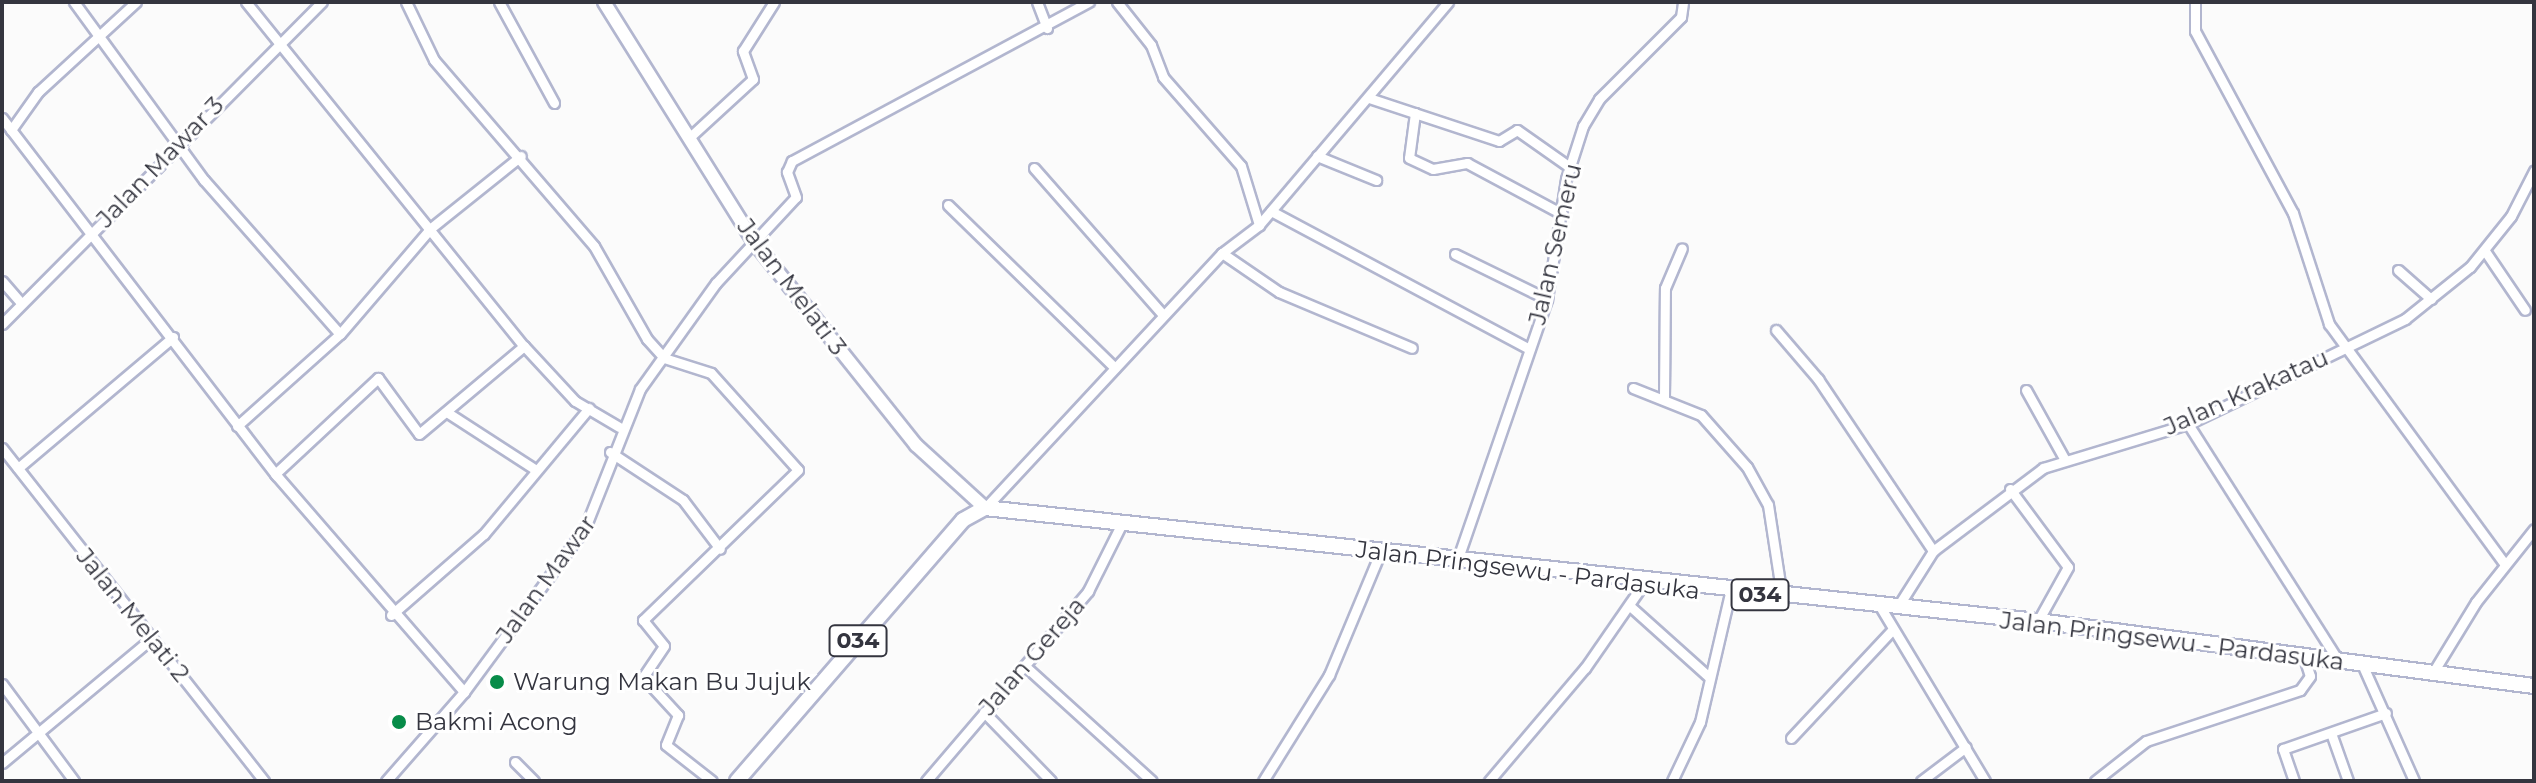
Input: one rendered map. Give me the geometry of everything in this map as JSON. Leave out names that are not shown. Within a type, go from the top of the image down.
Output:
[{"type":"main road","name":"Jalan Pringsewu - Pardasuka","points":[[985,508],[1123,520],[1380,553],[1646,580],[1730,593],[2038,621],[2534,686]]},
{"type":"main road","name":"034","points":[[737,781],[963,520],[985,508]]},
{"type":"street","points":[[74,2],[100,34],[109,58],[180,141],[207,183],[340,334]]},
{"type":"street","points":[[11,130],[100,34],[136,2]]},
{"type":"street","points":[[246,2],[282,42],[524,346],[589,408],[619,427]]},
{"type":"street","name":"Jalan Mawar 3","points":[[2,324],[180,141],[322,2]]},
{"type":"street","points":[[406,2],[434,60],[521,156],[602,257],[664,358],[711,373],[798,470],[720,549],[643,620],[664,646],[643,677],[678,715],[666,745],[712,781]]},
{"type":"street","points":[[499,2],[554,103]]},
{"type":"street","name":"Jalan Melati 3","points":[[604,2],[691,136],[754,242],[916,445],[985,508]]},
{"type":"street","points":[[1037,2],[1047,28],[1089,2]]},
{"type":"street","points":[[1117,2],[1151,45],[1163,77],[1241,166],[1259,225]]},
{"type":"street","points":[[985,508],[1222,253],[1259,225],[1448,2]]},
{"type":"street","name":"Jalan Semeru","points":[[1457,561],[1547,299],[1571,168],[1599,99],[1681,17],[1683,2]]},
{"type":"street","points":[[2195,2],[2195,31],[2293,213],[2319,300],[2345,349],[2504,563]]},
{"type":"street","points":[[691,136],[753,79],[743,51],[767,4]]},
{"type":"street","name":"Jalan Mawar","points":[[386,781],[464,692],[601,503],[610,452],[619,427],[664,358],[754,242],[796,197],[792,161],[949,72],[1047,28]]},
{"type":"street","points":[[1369,98],[1499,141],[1517,130],[1571,168]]},
{"type":"street","points":[[1415,113],[1409,158],[1433,169],[1467,163],[1562,214]]},
{"type":"street","points":[[2,118],[173,337],[275,474],[391,615],[464,692]]},
{"type":"street","points":[[237,426],[340,334],[431,228],[521,156]]},
{"type":"street","points":[[1317,156],[1376,180]]},
{"type":"street","points":[[1034,168],[1163,315]]},
{"type":"street","name":"Jalan Krakatau","points":[[1889,608],[1933,551],[2010,489],[2065,460],[2188,424],[2345,349],[2431,299],[2485,251],[2534,171]]},
{"type":"street","points":[[948,205],[1115,368]]},
{"type":"street","points":[[1271,211],[1529,349]]},
{"type":"street","points":[[1664,397],[1665,288],[1682,248]]},
{"type":"street","points":[[2485,251],[2525,310]]},
{"type":"street","points":[[1222,253],[1279,292],[1412,348]]},
{"type":"street","points":[[1455,254],[1547,299]]},
{"type":"street","points":[[2398,270],[2431,299]]},
{"type":"street","points":[[2,281],[21,303]]},
{"type":"street","points":[[1776,330],[1818,379],[1933,551]]},
{"type":"street","points":[[18,468],[173,337]]},
{"type":"street","points":[[275,474],[378,378],[419,434],[448,413],[524,346]]},
{"type":"street","points":[[1633,388],[1664,397],[1701,415],[1747,467],[1768,505],[1782,597]]},
{"type":"street","points":[[2026,390],[2065,460]]},
{"type":"street","points":[[391,615],[484,534],[589,408]]},
{"type":"street","points":[[448,413],[536,470]]},
{"type":"street","points":[[2188,424],[2338,660]]},
{"type":"street","name":"Jalan Melati 2","points":[[2,448],[264,781]]},
{"type":"street","points":[[610,452],[683,500],[720,549]]},
{"type":"street","points":[[2010,489],[2068,567],[2038,621]]},
{"type":"street","name":"Jalan Gereja","points":[[926,781],[1088,591],[1123,520]]},
{"type":"street","points":[[2432,674],[2504,563],[2534,529]]},
{"type":"street","points":[[1263,781],[1329,675],[1380,553]]},
{"type":"street","points":[[1489,781],[1631,607],[1646,580]]},
{"type":"street","points":[[1672,781],[1700,722],[1730,593]]},
{"type":"street","points":[[1631,607],[1709,677]]},
{"type":"street","points":[[1889,608],[1893,629],[1985,781]]},
{"type":"street","points":[[1791,738],[1893,629]]},
{"type":"street","points":[[2,763],[35,732],[152,638]]},
{"type":"street","points":[[2095,781],[2146,741],[2300,690],[2310,676],[2303,655]]},
{"type":"street","points":[[2362,664],[2414,781]]},
{"type":"street","points":[[1025,666],[1152,781]]},
{"type":"street","points":[[2,684],[74,781]]},
{"type":"street","points":[[984,712],[1051,781]]},
{"type":"street","points":[[2294,781],[2283,749],[2386,713]]},
{"type":"street","points":[[2331,733],[2348,781]]},
{"type":"street","points":[[1921,781],[1966,747]]},
{"type":"street","points":[[515,762],[534,781]]},
{"type":"place","name":"Warung Makan Bu Jujuk","points":[[497,682]]},
{"type":"place","name":"Bakmi Acong","points":[[399,722]]}]
